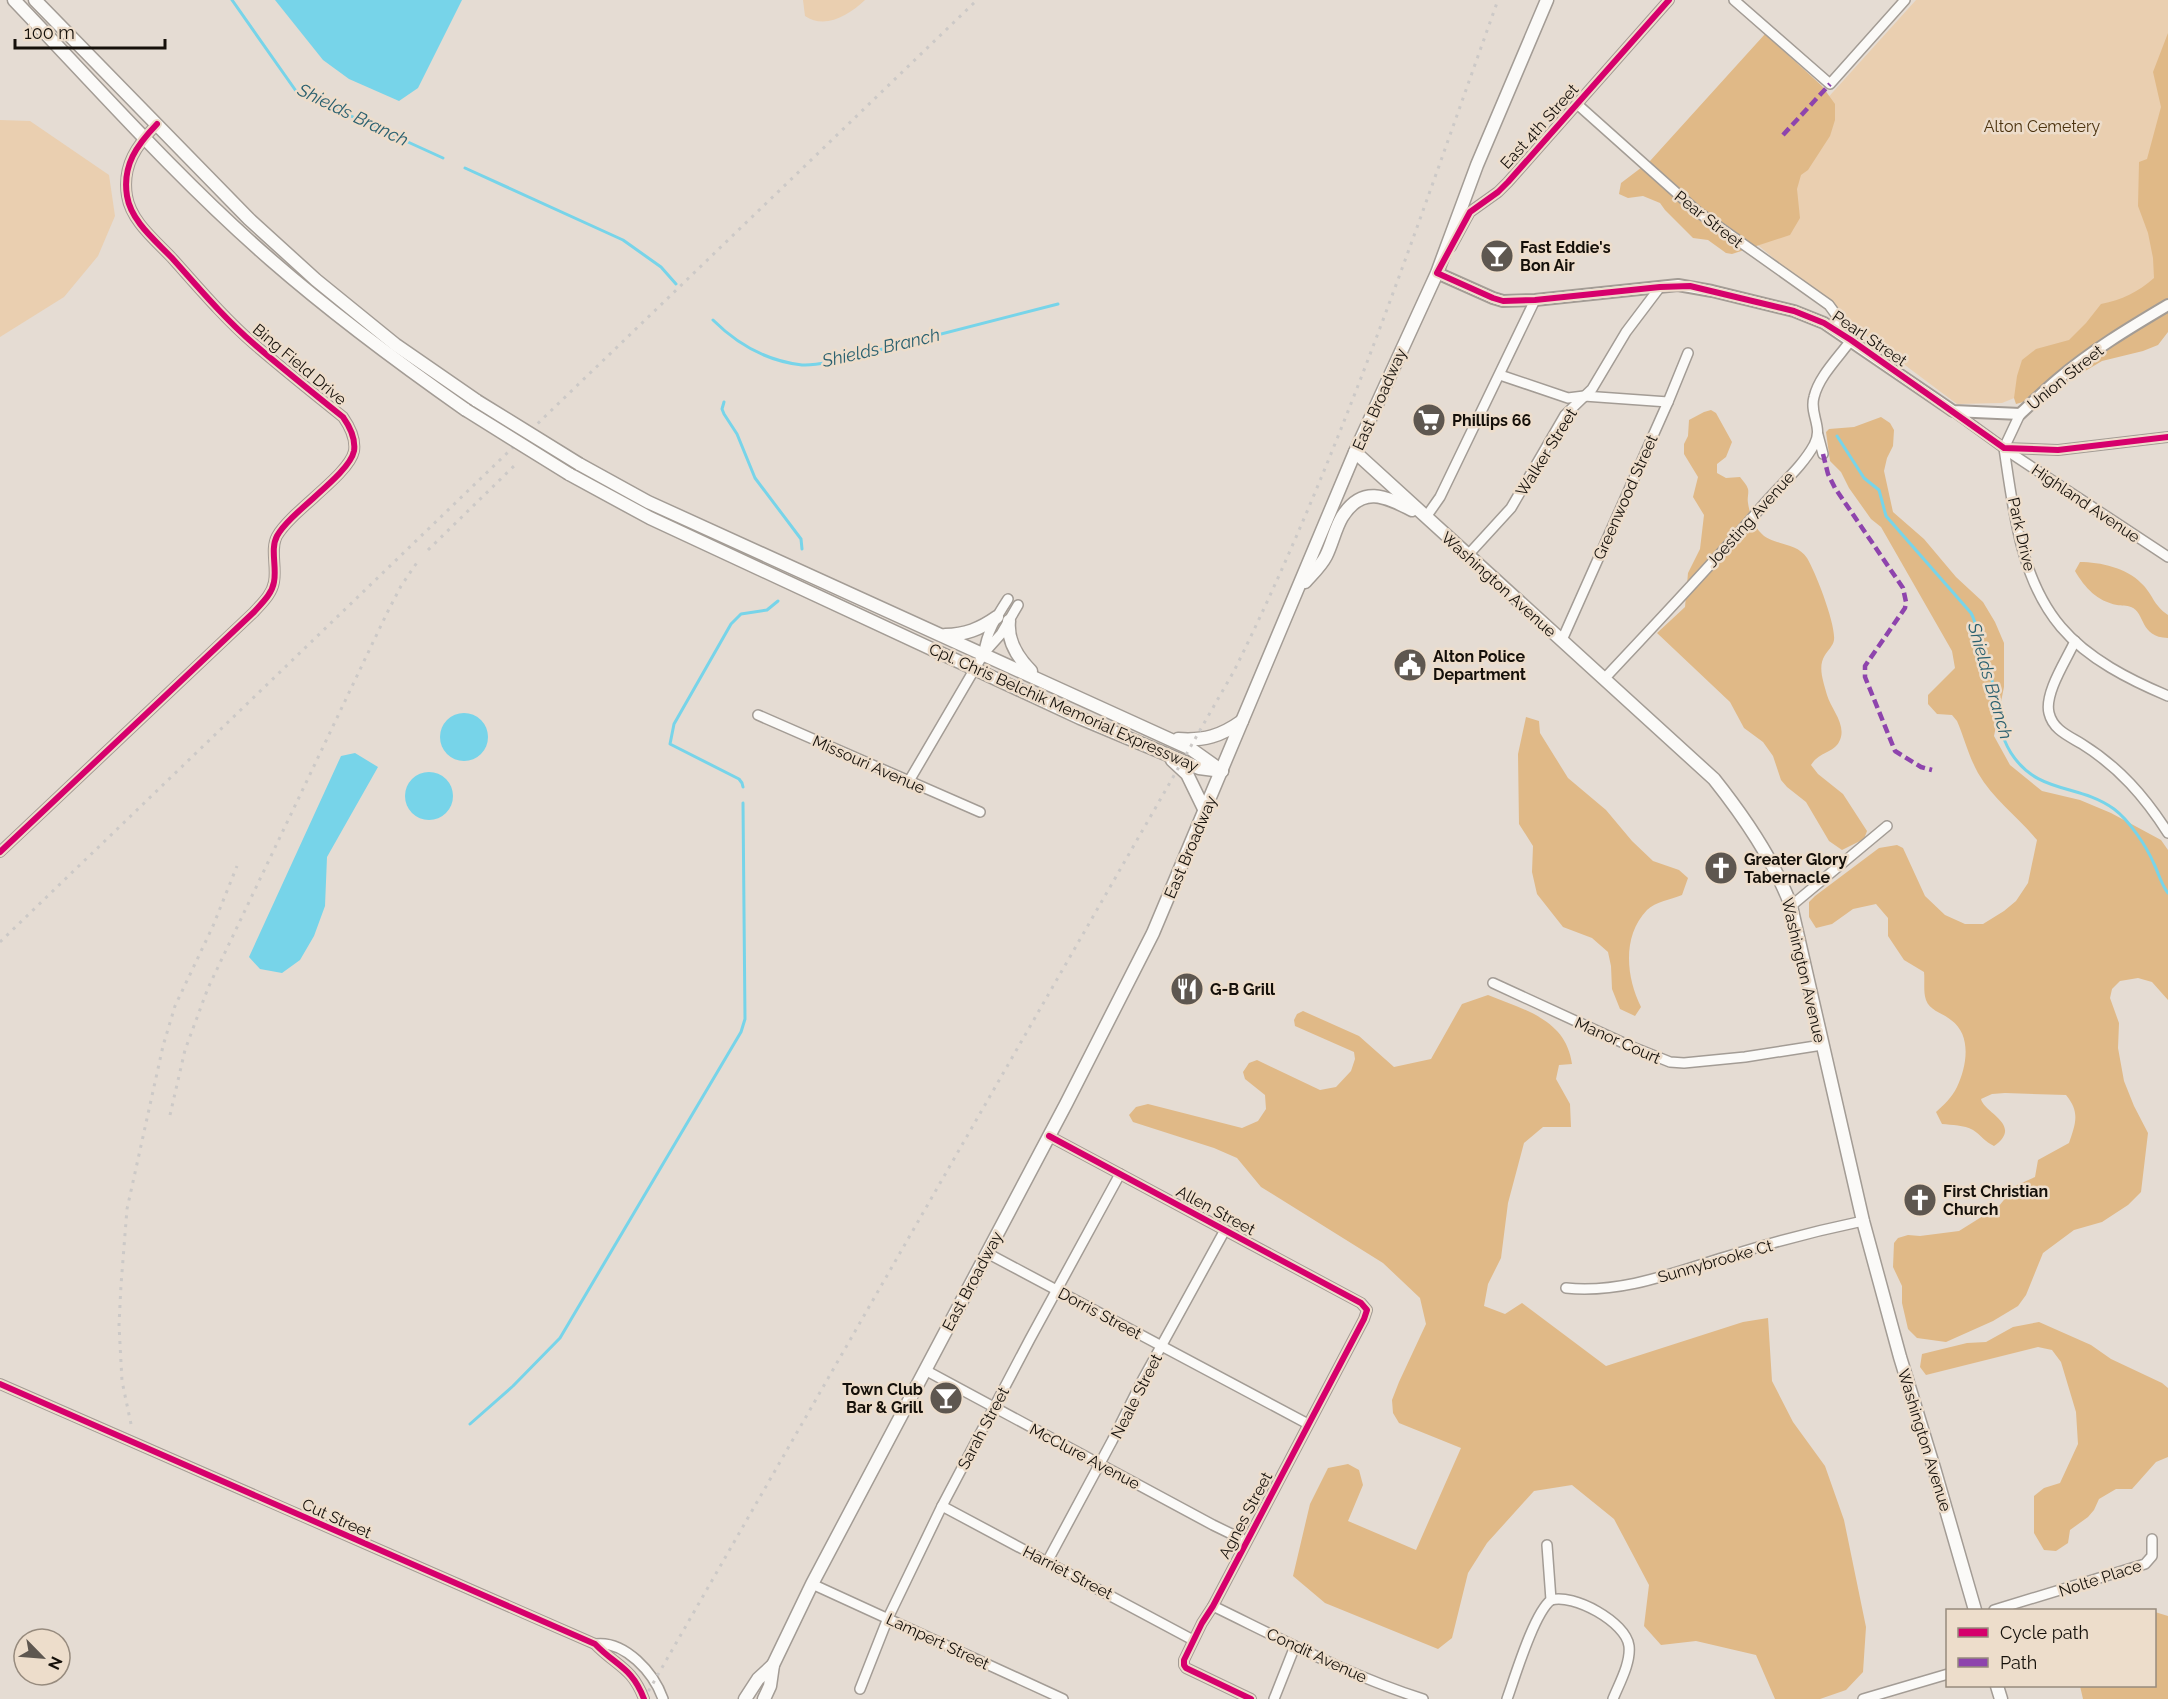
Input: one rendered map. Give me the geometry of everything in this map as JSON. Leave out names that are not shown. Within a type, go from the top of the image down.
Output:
[{"type":"main road","name":"Cpl. Chris Belchik Memorial Expressway","points":[[14,0],[144,137],[271,260],[346,322],[466,410],[569,474],[650,518],[1080,718],[1199,768],[1222,771]]},
{"type":"main road","name":"Cpl. Chris Belchik Memorial Expressway","points":[[35,0],[249,219],[316,280],[396,345],[477,401],[579,464],[648,502],[1169,738],[1200,754],[1222,771]]},
{"type":"main road","name":"East Broadway","points":[[764,1699],[770,1686],[773,1665],[812,1584],[1049,1136],[1153,933],[1355,452],[1437,273],[1477,165],[1546,0]]},
{"type":"main road","name":"Washington Avenue","points":[[1355,452],[1714,779],[1732,802],[1772,865],[1791,906],[1863,1221],[1900,1357],[1974,1609]]},
{"type":"main road","points":[[1296,592],[1324,558],[1342,517],[1361,498],[1383,497],[1426,517]]},
{"type":"main road","points":[[943,635],[963,634],[1003,619],[1015,651],[1036,676]]},
{"type":"main road","points":[[1169,738],[1196,740],[1211,738],[1230,730],[1243,720]]},
{"type":"main road","points":[[1164,753],[1187,774],[1205,811]]},
{"type":"main road","name":"East Broadway","points":[[745,1699],[758,1679],[773,1665]]},
{"type":"street","name":"East 4th Street","points":[[1437,273],[1470,212],[1498,192],[1669,0]]},
{"type":"street","points":[[1734,0],[1830,84],[1905,0]]},
{"type":"street","name":"Pear Street","points":[[1577,104],[1698,212],[1829,305],[1837,316],[1837,331]]},
{"type":"street","name":"Bing Field Drive","points":[[0,852],[254,612],[270,593],[274,582],[274,548],[277,537],[293,517],[343,468],[351,459],[354,451],[351,429],[343,417],[254,344],[138,221],[127,198],[125,179],[129,160],[144,137],[157,124]]},
{"type":"street","name":"Pearl Street","points":[[1437,273],[1503,301],[1690,286],[1794,311],[1811,317],[1851,340],[2004,448]]},
{"type":"street","name":"Walker Street","points":[[1468,555],[1510,508],[1565,415],[1599,379],[1626,332],[1660,287]]},
{"type":"street","points":[[1426,517],[1440,497],[1534,300]]},
{"type":"street","name":"Union Street","points":[[1953,411],[2020,414],[2037,396],[2085,357],[2168,305]]},
{"type":"street","points":[[1823,454],[1812,407],[1814,396],[1818,386],[1851,340]]},
{"type":"street","name":"Greenwood Street","points":[[1562,640],[1688,353]]},
{"type":"street","points":[[1500,375],[1568,398],[1584,396],[1668,402]]},
{"type":"street","points":[[2020,414],[2004,448],[2058,450],[2168,437]]},
{"type":"street","name":"Joesting Avenue","points":[[1604,679],[1749,521],[1811,450],[1818,435]]},
{"type":"street","name":"Highland Avenue","points":[[2004,448],[2168,557]]},
{"type":"street","name":"Park Drive","points":[[2004,448],[2028,568],[2048,609],[2061,627],[2075,640],[2118,672],[2168,696]]},
{"type":"street","points":[[909,781],[984,653],[993,645],[1008,599]]},
{"type":"street","points":[[1003,619],[1018,605]]},
{"type":"street","points":[[2075,640],[2050,694],[2049,714],[2057,729],[2098,755],[2139,791],[2168,833]]},
{"type":"street","name":"Missouri Avenue","points":[[758,715],[980,812]]},
{"type":"street","points":[[1791,906],[1887,826]]},
{"type":"street","name":"Manor Court","points":[[1493,983],[1670,1062],[1745,1058],[1822,1044]]},
{"type":"street","name":"Allen Street","points":[[1049,1136],[1361,1303],[1367,1310]]},
{"type":"street","name":"Sarah Street","points":[[860,1689],[888,1618],[942,1506],[1120,1174]]},
{"type":"street","name":"Sunnybrooke Ct","points":[[1566,1288],[1592,1291],[1655,1279],[1735,1254],[1863,1221]]},
{"type":"street","name":"Neale Street","points":[[1047,1562],[1225,1230]]},
{"type":"street","name":"Dorris Street","points":[[987,1253],[1308,1424]]},
{"type":"street","name":"Agnes Street","points":[[1251,1699],[1204,1677],[1184,1665],[1184,1660],[1366,1316],[1367,1310]]},
{"type":"street","name":"McClure Avenue","points":[[925,1370],[1246,1541]]},
{"type":"street","name":"Cut Street","points":[[0,1384],[595,1644],[630,1672],[640,1686],[645,1699]]},
{"type":"street","name":"Harriet Street","points":[[942,1506],[1193,1640]]},
{"type":"street","name":"Nolte Place","points":[[2000,1609],[2145,1564],[2152,1556],[2152,1539]]},
{"type":"street","points":[[1547,1545],[1551,1600]]},
{"type":"street","name":"Lampert Street","points":[[812,1584],[1063,1699]]},
{"type":"street","points":[[1508,1699],[1545,1606],[1551,1600],[1564,1599],[1595,1611],[1612,1621],[1622,1630],[1627,1639],[1629,1652],[1613,1699]]},
{"type":"street","name":"Condit Avenue","points":[[1213,1606],[1380,1684],[1423,1699]]},
{"type":"street","name":"Cut Street","points":[[595,1644],[606,1643],[620,1649],[637,1661],[655,1681],[663,1699]]},
{"type":"street","points":[[1274,1699],[1295,1646]]},
{"type":"street","points":[[1863,1699],[1946,1674]]},
{"type":"green space","points":[[803,0],[865,0],[852,11],[836,19],[821,22],[805,16]]},
{"type":"green space","name":"Alton Cemetery","points":[[1916,0],[2168,0],[2168,272],[2029,392],[2002,403],[1957,404],[1870,339],[1722,215]]},
{"type":"green space","points":[[0,120],[30,121],[109,175],[115,216],[98,256],[64,297],[0,337]]},
{"type":"shaded area","points":[[2168,33],[2168,332],[2158,345],[2102,361],[2049,395],[2016,404],[2014,398],[2017,376],[2022,360],[2036,349],[2069,340],[2101,304],[2129,295],[2154,278],[2148,233],[2138,206],[2139,162],[2147,159],[2161,107],[2153,72]]},
{"type":"shaded area","points":[[1765,34],[1822,86],[1835,104],[1835,120],[1830,136],[1808,170],[1801,175],[1797,189],[1800,218],[1790,235],[1732,254],[1726,253],[1708,240],[1693,238],[1660,203],[1643,196],[1628,198],[1619,194],[1621,183],[1650,161]]},
{"type":"shaded area","points":[[1711,410],[1716,413],[1732,442],[1726,457],[1717,464],[1717,473],[1726,478],[1740,477],[1745,483],[1748,489],[1751,514],[1760,532],[1770,540],[1797,549],[1807,558],[1820,585],[1828,610],[1834,640],[1825,655],[1821,670],[1827,695],[1840,724],[1841,736],[1836,746],[1818,757],[1811,765],[1818,774],[1843,794],[1867,831],[1864,839],[1842,850],[1829,841],[1806,802],[1781,780],[1773,756],[1763,742],[1744,728],[1730,702],[1657,633],[1685,607],[1688,573],[1700,549],[1704,515],[1693,497],[1698,477],[1684,454],[1684,444],[1688,436],[1689,420]]},
{"type":"shaded area","points":[[1881,417],[1890,423],[1894,430],[1893,446],[1884,471],[1893,512],[1924,539],[1956,577],[1983,602],[2004,643],[2004,687],[1994,736],[2010,765],[2042,791],[2080,800],[2111,813],[2161,840],[2168,850],[2168,1000],[2152,982],[2138,978],[2120,981],[2112,989],[2110,998],[2119,1023],[2118,1048],[2124,1081],[2148,1133],[2141,1192],[2128,1205],[2102,1222],[2074,1230],[2043,1253],[2026,1295],[2018,1306],[1993,1321],[1946,1342],[1917,1338],[1908,1329],[1902,1303],[1902,1286],[1893,1267],[1894,1243],[1898,1238],[1908,1235],[1920,1236],[1959,1231],[1999,1206],[2015,1186],[2035,1177],[2038,1160],[2069,1143],[2075,1112],[2066,1095],[1992,1094],[1981,1099],[2000,1120],[2005,1132],[2002,1139],[1994,1146],[1969,1128],[1942,1124],[1936,1112],[1957,1087],[1965,1061],[1965,1042],[1958,1026],[1928,1004],[1924,972],[1904,960],[1888,936],[1888,918],[1876,904],[1853,909],[1832,924],[1816,928],[1809,917],[1809,902],[1815,896],[1879,848],[1897,845],[1903,848],[1925,896],[1945,915],[1965,924],[1983,924],[2016,901],[2028,883],[2037,840],[1984,782],[1972,760],[1957,721],[1952,715],[1937,714],[1928,704],[1928,695],[1955,668],[1952,651],[1881,527],[1871,519],[1849,488],[1841,472],[1830,461],[1826,432],[1829,429],[1854,427]]},
{"type":"shaded area","points":[[2080,562],[2113,567],[2135,578],[2168,615],[2168,638],[2152,634],[2136,610],[2131,607],[2110,603],[2092,593],[2075,571]]},
{"type":"shaded area","points":[[1526,717],[1539,721],[1540,733],[1568,778],[1606,810],[1632,841],[1653,861],[1679,870],[1688,878],[1682,895],[1650,907],[1633,932],[1630,944],[1630,970],[1641,1007],[1635,1016],[1620,1009],[1612,989],[1608,952],[1592,938],[1563,927],[1537,894],[1532,872],[1533,846],[1519,824],[1518,754]]},
{"type":"shaded area","points":[[1488,995],[1529,1012],[1552,1026],[1568,1049],[1572,1064],[1559,1065],[1556,1079],[1570,1104],[1571,1127],[1543,1127],[1524,1143],[1508,1203],[1501,1258],[1488,1284],[1484,1306],[1505,1314],[1522,1303],[1606,1366],[1743,1322],[1768,1318],[1772,1381],[1793,1422],[1825,1466],[1844,1520],[1866,1627],[1863,1672],[1846,1690],[1820,1699],[1775,1699],[1756,1655],[1696,1641],[1661,1645],[1644,1626],[1649,1585],[1614,1519],[1572,1485],[1534,1491],[1487,1543],[1468,1573],[1452,1638],[1438,1649],[1325,1603],[1293,1576],[1310,1504],[1328,1468],[1348,1464],[1359,1470],[1363,1485],[1348,1521],[1416,1550],[1461,1448],[1399,1423],[1393,1413],[1392,1400],[1426,1324],[1420,1298],[1383,1263],[1261,1187],[1237,1158],[1214,1148],[1133,1122],[1129,1115],[1136,1107],[1148,1104],[1242,1128],[1258,1121],[1266,1109],[1265,1095],[1245,1079],[1243,1072],[1249,1063],[1257,1060],[1320,1090],[1336,1087],[1351,1071],[1355,1059],[1354,1052],[1295,1026],[1294,1020],[1297,1014],[1303,1011],[1359,1036],[1394,1067],[1431,1059],[1462,1004]]},
{"type":"shaded area","points":[[2039,1322],[2091,1345],[2111,1359],[2168,1388],[2168,1457],[2156,1462],[2132,1489],[2116,1489],[2099,1499],[2088,1517],[2070,1530],[2068,1543],[2056,1551],[2044,1550],[2034,1533],[2034,1496],[2044,1488],[2060,1483],[2078,1444],[2076,1412],[2061,1362],[2052,1350],[2038,1347],[1926,1375],[1920,1367],[1922,1354],[1967,1343],[1986,1342],[2013,1327]]},
{"type":"shaded area","points":[[2156,1612],[2168,1616],[2168,1699],[2083,1699],[2080,1687],[2156,1687]]},
{"type":"water","points":[[275,0],[462,0],[418,88],[399,101],[349,79],[323,60]]},
{"type":"water","points":[[459,713],[469,713],[481,720],[488,732],[488,742],[481,754],[469,761],[459,761],[444,750],[440,742],[440,732],[451,717]]},
{"type":"water","points":[[355,753],[378,767],[327,857],[325,906],[314,936],[300,960],[282,973],[260,969],[249,957],[341,756]]},
{"type":"water","points":[[424,772],[434,772],[446,779],[453,791],[453,801],[446,813],[434,820],[424,820],[409,809],[405,801],[405,791],[416,776]]},
{"type":"waterway","name":"Shields Branch","points":[[232,0],[296,91],[443,158]]},
{"type":"waterway","name":"Shields Branch","points":[[465,168],[623,240],[661,267],[676,284]]},
{"type":"waterway","name":"Shields Branch","points":[[713,320],[732,337],[753,350],[777,360],[807,365],[840,360],[1058,304]]},
{"type":"waterway","points":[[724,402],[722,409],[724,414],[737,434],[755,478],[801,539],[802,549]]},
{"type":"waterway","name":"Shields Branch","points":[[1837,436],[1864,478],[1879,490],[1886,516],[1971,613],[1991,674],[1999,725],[2011,753],[2033,776],[2087,795],[2120,814],[2142,842],[2168,893]]},
{"type":"waterway","points":[[743,787],[739,779],[670,744],[674,724],[731,624],[741,614],[767,610],[778,601]]},
{"type":"waterway","points":[[470,1424],[513,1386],[560,1338],[741,1032],[745,1019],[743,803]]},
{"type":"railway","points":[[0,942],[977,0]]},
{"type":"railway","points":[[644,1699],[1234,671],[1273,589],[1343,423],[1407,255],[1498,0]]},
{"type":"railway","points":[[428,550],[514,466]]},
{"type":"railway","points":[[170,1115],[185,1050],[208,988],[387,613],[401,586],[418,561]]},
{"type":"railway","points":[[131,1424],[122,1381],[119,1325],[127,1209],[163,1046],[175,1006],[213,926],[237,866]]},
{"type":"marked path","points":[[1783,135],[1830,84]]},
{"type":"marked path","points":[[1823,454],[1828,474],[1835,488],[1903,588],[1906,602],[1905,608],[1865,666],[1865,677],[1895,751],[1921,767],[1932,770]]},
{"type":"cycle path","points":[[1669,0],[1508,182],[1470,212],[1437,273],[1503,301],[1690,286],[1794,311],[1824,323],[1851,340],[2004,448],[2058,450],[2168,437]]},
{"type":"cycle path","points":[[0,852],[263,602],[274,582],[274,547],[277,536],[284,526],[342,471],[354,451],[352,433],[343,417],[232,324],[133,214],[126,185],[129,165],[137,148],[157,124]]},
{"type":"cycle path","points":[[1049,1136],[1361,1303],[1367,1310],[1184,1660],[1186,1668],[1251,1699]]},
{"type":"cycle path","points":[[0,1384],[595,1644],[629,1673],[644,1699]]},
{"type":"place","name":"Fast Eddie's Bon Air","points":[[1497,256]]},
{"type":"place","name":"Phillips 66","points":[[1429,420]]},
{"type":"place","name":"Alton Police Department","points":[[1410,665]]},
{"type":"place","name":"Greater Glory Tabernacle","points":[[1721,868]]},
{"type":"place","name":"G-B Grill","points":[[1187,989]]},
{"type":"place","name":"First Christian Church","points":[[1920,1200]]},
{"type":"place","name":"Town Club Bar & Grill","points":[[946,1398]]}]
